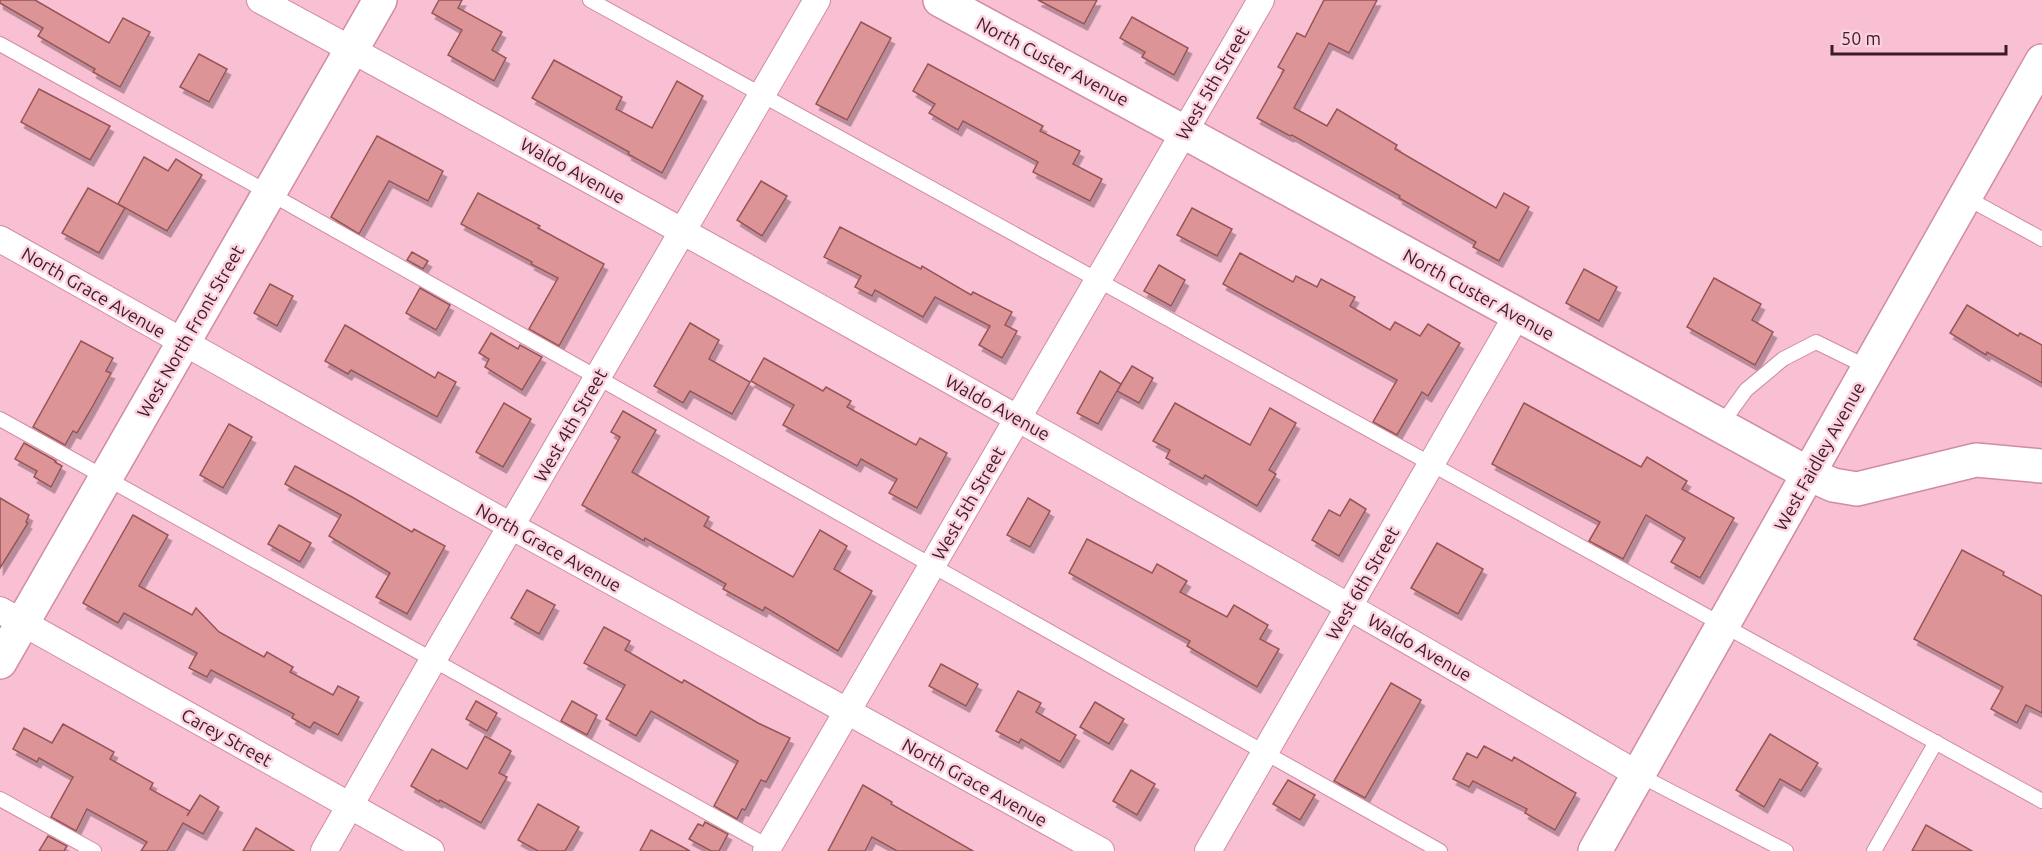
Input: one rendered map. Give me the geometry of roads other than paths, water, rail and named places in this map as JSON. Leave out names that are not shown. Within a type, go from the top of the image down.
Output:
[{"type":"street","name":"Waldo Avenue","points":[[260,0],[684,230],[1349,605],[1639,774]]},
{"type":"street","name":"West North Front Street","points":[[0,662],[11,616],[106,477],[380,0]]},
{"type":"street","name":"West 4th Street","points":[[324,851],[817,0]]},
{"type":"street","name":"North Custer Avenue","points":[[940,0],[1720,426],[1833,485],[1857,489],[1976,460],[2042,466]]},
{"type":"street","name":"West 5th Street","points":[[770,849],[847,711],[1261,0]]},
{"type":"street","name":"West Faidley Avenue","points":[[1595,851],[2042,61]]},
{"type":"street","name":"North Grace Avenue","points":[[0,239],[511,526],[1101,851]]},
{"type":"street","name":"West 6th Street","points":[[1208,851],[1517,315]]},
{"type":"street","name":"Carey Street","points":[[11,616],[431,851]]},
{"type":"lane","points":[[590,0],[2042,801]]},
{"type":"lane","points":[[0,44],[1440,851]]},
{"type":"lane","points":[[1965,197],[2042,239]]},
{"type":"lane","points":[[1720,426],[1746,390],[1784,359],[1816,342],[1869,368]]},
{"type":"lane","points":[[0,419],[770,849]]},
{"type":"lane","points":[[1874,851],[1936,742]]},
{"type":"lane","points":[[1639,774],[1786,851]]},
{"type":"lane","points":[[0,799],[94,851]]}]
